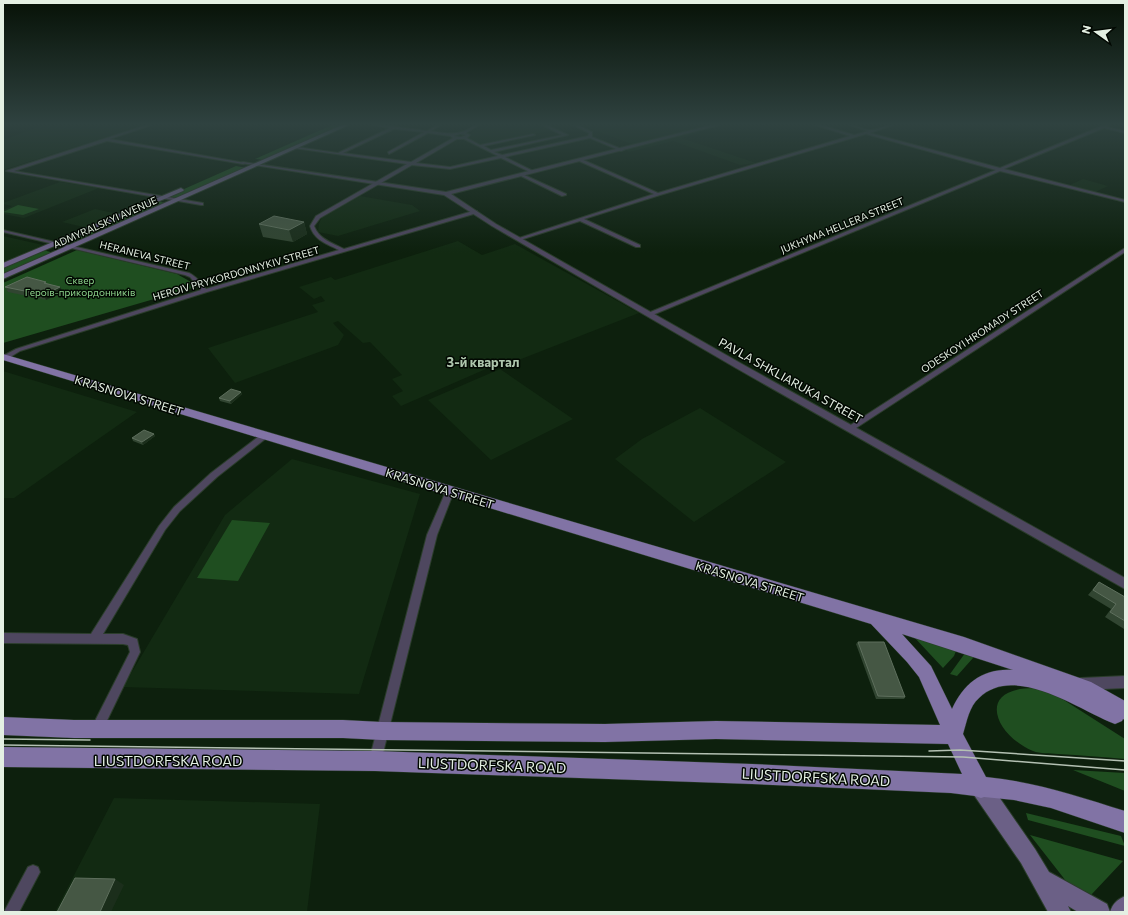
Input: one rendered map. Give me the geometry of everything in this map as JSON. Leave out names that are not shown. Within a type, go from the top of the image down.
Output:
[{"type":"main road","points":[[210,178],[233,168]]},
{"type":"main road","name":"ADMYRALSKYI AVENUE","points":[[3,277],[74,247],[250,168]]},
{"type":"main road","name":"ADMYRALSKYI AVENUE","points":[[3,266],[190,186]]},
{"type":"main road","name":"KRASNOVA STREET","points":[[4,357],[988,654],[1085,688],[1125,711]]},
{"type":"main road","name":"KRASNOVA STREET","points":[[876,620],[914,658],[929,679],[958,747],[981,788]]},
{"type":"main road","points":[[3,726],[605,733],[716,730],[848,734],[958,747],[962,708],[973,691],[987,680],[1005,678],[1028,679],[1051,684],[1125,720]]},
{"type":"main road","name":"LIUSTDORFSKA ROAD","points":[[3,757],[375,761],[752,774],[951,783],[981,788],[1014,790],[1051,798],[1125,822]]},
{"type":"main road","points":[[981,788],[1043,880],[1060,912]]},
{"type":"main road","points":[[1043,880],[1099,912]]},
{"type":"main road","points":[[1120,912],[1125,907]]},
{"type":"street","points":[[5,172],[18,168]]},
{"type":"street","points":[[274,168],[446,194],[549,168]]},
{"type":"street","points":[[344,251],[318,238],[313,232],[312,226],[318,217],[404,168]]},
{"type":"street","points":[[523,168],[532,172]]},
{"type":"street","points":[[598,168],[658,194]]},
{"type":"street","points":[[518,239],[658,194],[747,168]]},
{"type":"street","points":[[994,168],[1125,201]]},
{"type":"street","name":"JUKHYMA HELLERA STREET","points":[[650,314],[1007,168]]},
{"type":"street","points":[[5,172],[201,204]]},
{"type":"street","points":[[522,175],[564,195]]},
{"type":"street","name":"PAVLA SHKLIARUKA STREET","points":[[446,194],[518,239],[1125,584]]},
{"type":"street","name":"HEROIV PRYKORDONNYKIV STREET","points":[[4,357],[21,349],[205,291],[475,212]]},
{"type":"street","points":[[580,219],[638,246]]},
{"type":"street","name":"HERANEVA STREET","points":[[3,231],[187,274],[192,276],[205,291]]},
{"type":"street","name":"ODESKOYI HROMADY STREET","points":[[850,428],[1125,250]]},
{"type":"street","points":[[94,639],[162,528],[177,509],[214,475],[265,436]]},
{"type":"street","points":[[375,761],[432,535],[450,491]]},
{"type":"street","points":[[3,638],[123,639],[133,642],[135,652],[97,728]]},
{"type":"street","points":[[1051,684],[1125,682]]},
{"type":"street","points":[[11,912],[33,872]]},
{"type":"shaded area","points":[[1083,179],[1108,186],[1095,192],[1070,185]]},
{"type":"shaded area","points":[[60,182],[99,188],[24,218],[3,214],[3,210],[12,206],[3,203]]},
{"type":"shaded area","points":[[360,196],[412,205],[420,211],[338,236],[318,232],[322,217]]},
{"type":"shaded area","points":[[95,209],[123,215],[92,229],[62,222]]},
{"type":"shaded area","points":[[3,236],[43,245],[3,262]]},
{"type":"shaded area","points":[[458,241],[482,255],[515,244],[639,313],[516,361],[511,358],[401,406],[392,396],[403,391],[392,379],[402,375],[370,342],[363,343],[338,321],[333,323],[344,335],[338,345],[235,383],[208,348],[318,312],[312,305],[325,301],[321,296],[314,299],[299,287],[331,277],[335,280]]},
{"type":"shaded area","points":[[500,369],[573,419],[491,460],[428,400]]},
{"type":"shaded area","points":[[3,371],[137,412],[14,498],[3,498]]},
{"type":"shaded area","points":[[700,408],[786,462],[694,522],[615,459],[642,439]]},
{"type":"shaded area","points":[[292,459],[420,494],[359,694],[123,687],[225,515]]},
{"type":"shaded area","points":[[114,798],[320,804],[307,912],[55,912]]},
{"type":"green space","points":[[232,168],[247,168],[177,199],[166,197]]},
{"type":"green space","points":[[156,201],[166,203],[78,242],[66,240]]},
{"type":"green space","points":[[18,205],[39,209],[23,215],[3,212]]},
{"type":"green space","points":[[43,250],[54,253],[3,275],[3,267]]},
{"type":"green space","name":"Сквер Героїв-прикордонників","points":[[77,250],[177,274],[191,282],[192,288],[3,343],[3,283]]},
{"type":"green space","points":[[232,520],[270,523],[238,581],[197,578]]},
{"type":"green space","points":[[914,637],[958,646],[954,656],[943,668]]},
{"type":"green space","points":[[968,649],[973,654],[973,658],[957,676],[950,674]]},
{"type":"green space","points":[[1034,688],[1056,695],[1125,739],[1125,759],[1039,753],[1020,744],[1001,724],[997,714],[998,704],[1004,696],[1015,690]]},
{"type":"green space","points":[[1073,770],[1125,773],[1125,791]]},
{"type":"green space","points":[[1026,813],[1121,836],[1125,846],[1028,820]]},
{"type":"green space","points":[[1030,835],[1123,861],[1091,895],[1073,890]]},
{"type":"building","points":[[274,216],[304,222],[289,230],[259,224]]},
{"type":"building","points":[[27,277],[60,287],[44,295],[5,287]]},
{"type":"building","points":[[231,389],[241,392],[230,401],[219,398]]},
{"type":"building","points":[[144,430],[154,434],[142,442],[132,438]]},
{"type":"building","points":[[1099,582],[1125,597],[1125,621],[1110,612],[1116,604],[1093,590]]},
{"type":"building","points":[[858,642],[884,642],[905,697],[878,696]]},
{"type":"building","points":[[75,878],[115,879],[100,912],[57,912]]},
{"type":"tram line","points":[[3,739],[90,740]]},
{"type":"tram line","points":[[3,745],[963,757],[1125,770]]},
{"type":"tram line","points":[[929,751],[960,750],[1125,761]]},
{"type":"district","name":"3-й квартал","points":[[483,362]]}]
